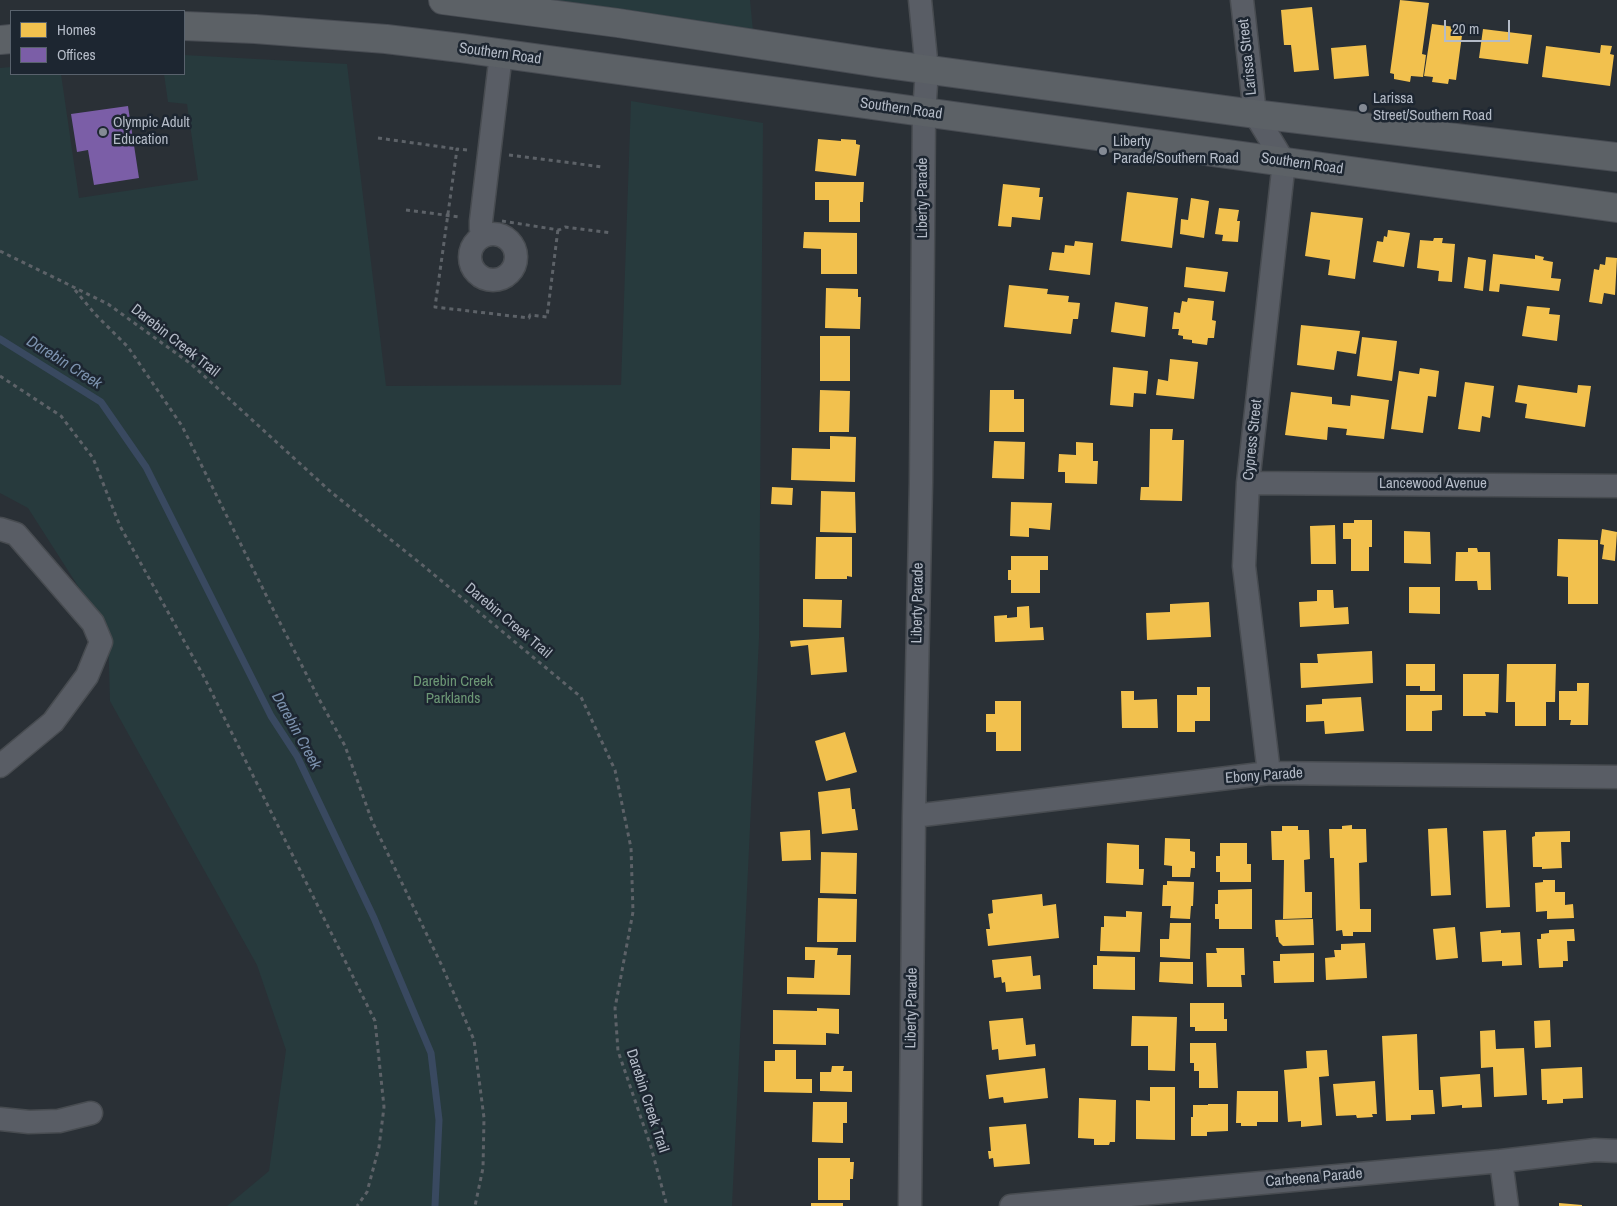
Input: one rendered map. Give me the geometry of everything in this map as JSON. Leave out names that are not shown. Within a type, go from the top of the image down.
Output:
[{"type":"main road","points":[[444,0],[618,23],[927,70],[1255,114],[1617,157]]},
{"type":"main road","name":"Southern Road","points":[[185,26],[255,29],[386,39],[1617,208]]},
{"type":"street","name":"Liberty Parade","points":[[910,1206],[914,816],[921,483],[924,113],[927,70],[920,0]]},
{"type":"street","name":"Larissa Street","points":[[1242,0],[1255,114]]},
{"type":"street","points":[[482,227],[501,54]]},
{"type":"street","points":[[1255,114],[1284,162]]},
{"type":"street","name":"Cypress Street","points":[[1269,773],[1244,566],[1248,483],[1284,162]]},
{"type":"street","name":"Lancewood Avenue","points":[[1248,483],[1617,486]]},
{"type":"street","points":[[0,529],[16,534],[93,623],[101,642],[87,676],[53,722],[11,759],[0,766]]},
{"type":"street","name":"Ebony Parade","points":[[914,816],[1269,773],[1617,777]]},
{"type":"street","points":[[0,1119],[29,1122],[59,1121],[90,1113]]},
{"type":"street","name":"Carbeena Parade","points":[[1011,1206],[1501,1161],[1595,1150],[1617,1152]]},
{"type":"street","points":[[1501,1161],[1507,1206]]},
{"type":"path","points":[[378,138],[473,151]]},
{"type":"path","points":[[457,149],[435,307],[529,318],[530,315],[547,317],[558,229]]},
{"type":"path","points":[[501,154],[603,167]]},
{"type":"path","points":[[406,210],[447,215],[482,227],[498,218],[504,222],[612,233]]},
{"type":"path","name":"Darebin Creek Trail","points":[[0,250],[108,304],[191,364],[331,492],[420,563],[581,697],[615,770],[631,848],[633,912],[615,1008],[618,1051],[651,1146],[667,1206]]},
{"type":"path","points":[[73,287],[128,347],[182,426],[274,611],[345,746],[372,821],[442,966],[471,1032],[474,1040],[484,1118],[483,1168],[474,1206]]},
{"type":"path","points":[[0,376],[61,416],[93,458],[120,526],[203,676],[375,1021],[384,1107],[379,1147],[367,1192],[357,1206]]},
{"type":"green space","points":[[524,0],[750,0],[753,31]]},
{"type":"green space","name":"Darebin Creek Parklands","points":[[185,55],[347,64],[386,386],[621,385],[631,101],[763,123],[759,638],[732,1206],[227,1206],[269,1171],[286,1050],[257,965],[110,701],[108,633],[28,508],[0,493],[0,68],[10,67],[10,75],[61,75],[79,198],[198,180],[187,104],[168,102],[164,75],[185,75]]},
{"type":"building: Homes","points":[[1400,0],[1429,3],[1422,54],[1426,55],[1423,77],[1411,76],[1410,82],[1394,79],[1394,74],[1390,73]]},
{"type":"building: Homes","points":[[1312,7],[1319,70],[1294,72],[1291,45],[1284,45],[1281,10]]},
{"type":"building: Homes","points":[[1432,24],[1463,28],[1456,80],[1449,79],[1448,84],[1432,82],[1433,77],[1424,76]]},
{"type":"building: Homes","points":[[1483,29],[1532,35],[1528,64],[1479,58]]},
{"type":"building: Homes","points":[[1366,45],[1369,76],[1334,79],[1331,48]]},
{"type":"building: Homes","points":[[1601,45],[1612,46],[1610,54],[1614,55],[1610,86],[1542,77],[1546,46],[1600,53]]},
{"type":"building: Homes","points":[[818,139],[856,140],[856,144],[860,145],[856,176],[815,171]]},
{"type":"building: Homes","points":[[815,182],[864,182],[863,202],[860,202],[860,222],[829,222],[829,200],[815,200]]},
{"type":"building: Homes","points":[[1003,184],[1040,188],[1039,197],[1043,197],[1040,220],[1012,217],[1011,227],[998,226]]},
{"type":"building: Homes","points":[[1127,192],[1178,198],[1172,248],[1121,241]]},
{"type":"building: Homes","points":[[1191,198],[1209,201],[1204,238],[1180,234],[1181,219],[1188,220]]},
{"type":"building: Homes","points":[[1219,208],[1239,210],[1237,221],[1240,221],[1238,242],[1222,241],[1223,235],[1215,234]]},
{"type":"building: Homes","points":[[1311,212],[1363,218],[1355,279],[1328,275],[1330,260],[1305,256]]},
{"type":"building: Homes","points":[[1388,230],[1410,233],[1404,267],[1373,262],[1377,241],[1383,242],[1384,236],[1387,237]]},
{"type":"building: Homes","points":[[804,232],[857,233],[857,274],[821,274],[821,249],[803,248]]},
{"type":"building: Homes","points":[[1434,238],[1443,238],[1442,243],[1455,244],[1452,282],[1438,281],[1439,271],[1417,268],[1420,240],[1433,241]]},
{"type":"building: Homes","points":[[1075,241],[1093,243],[1090,275],[1049,270],[1052,252],[1064,253],[1065,245],[1074,246]]},
{"type":"building: Homes","points":[[1493,254],[1535,259],[1535,255],[1544,257],[1543,260],[1553,262],[1551,278],[1561,279],[1559,291],[1500,284],[1499,292],[1489,291]]},
{"type":"building: Homes","points":[[1468,257],[1486,260],[1483,291],[1464,288]]},
{"type":"building: Homes","points":[[1606,257],[1617,258],[1615,295],[1604,293],[1602,304],[1589,302],[1594,269],[1599,270],[1600,264],[1605,265]]},
{"type":"building: Homes","points":[[1186,267],[1228,272],[1225,292],[1184,287]]},
{"type":"building: Homes","points":[[1009,285],[1048,289],[1047,294],[1069,296],[1068,302],[1080,303],[1078,319],[1073,319],[1071,334],[1004,327]]},
{"type":"building: Homes","points":[[826,288],[858,289],[858,297],[861,297],[860,329],[825,328]]},
{"type":"building: Homes","points":[[1188,298],[1214,301],[1212,320],[1216,321],[1214,338],[1208,338],[1207,345],[1192,343],[1192,340],[1183,339],[1183,336],[1178,335],[1179,329],[1172,329],[1174,312],[1180,313],[1182,301],[1187,302]]},
{"type":"building: Homes","points":[[1115,302],[1148,307],[1145,337],[1111,332]]},
{"type":"building: Homes","points":[[1527,306],[1550,308],[1549,314],[1560,315],[1557,341],[1522,336]]},
{"type":"building: Homes","points":[[1301,325],[1360,331],[1356,354],[1337,351],[1334,370],[1297,365]]},
{"type":"building: Homes","points":[[820,336],[850,336],[850,381],[820,381]]},
{"type":"building: Homes","points":[[1362,337],[1397,341],[1392,381],[1357,376]]},
{"type":"building: Homes","points":[[1170,359],[1198,362],[1194,399],[1156,395],[1158,379],[1168,381]]},
{"type":"building: Homes","points":[[1113,367],[1148,371],[1146,394],[1134,393],[1133,407],[1110,405]]},
{"type":"building: Homes","points":[[1420,368],[1439,371],[1436,397],[1428,396],[1423,433],[1391,429],[1399,371],[1419,374]]},
{"type":"building: Homes","points":[[1465,382],[1494,386],[1490,418],[1482,416],[1480,432],[1458,429]]},
{"type":"building: Homes","points":[[1518,385],[1577,393],[1578,385],[1591,386],[1585,427],[1525,418],[1527,404],[1515,402]]},
{"type":"building: Homes","points":[[820,390],[850,391],[849,432],[819,432]]},
{"type":"building: Homes","points":[[990,390],[1014,390],[1014,399],[1024,399],[1024,432],[989,432]]},
{"type":"building: Homes","points":[[1291,392],[1332,397],[1332,404],[1350,406],[1351,395],[1389,400],[1384,439],[1346,435],[1347,429],[1328,427],[1327,440],[1285,435]]},
{"type":"building: Homes","points":[[1150,429],[1173,429],[1172,440],[1184,440],[1182,501],[1140,500],[1141,487],[1149,487]]},
{"type":"building: Homes","points":[[830,436],[856,437],[855,482],[791,480],[792,448],[830,449]]},
{"type":"building: Homes","points":[[994,441],[1025,442],[1024,479],[992,478]]},
{"type":"building: Homes","points":[[1076,442],[1093,443],[1093,461],[1098,461],[1097,484],[1065,483],[1065,472],[1058,472],[1059,454],[1076,455]]},
{"type":"building: Homes","points":[[772,487],[793,488],[792,505],[771,504]]},
{"type":"building: Homes","points":[[821,491],[855,492],[856,533],[820,532]]},
{"type":"building: Homes","points":[[1011,502],[1052,503],[1050,530],[1029,528],[1029,537],[1010,536]]},
{"type":"building: Homes","points":[[1354,520],[1372,520],[1372,547],[1369,547],[1369,571],[1351,571],[1351,539],[1343,539],[1343,523],[1354,523]]},
{"type":"building: Homes","points":[[1335,525],[1336,564],[1311,564],[1310,526]]},
{"type":"building: Homes","points":[[1602,529],[1617,532],[1615,561],[1602,559],[1604,545],[1600,544]]},
{"type":"building: Homes","points":[[1404,531],[1430,532],[1431,564],[1404,563]]},
{"type":"building: Homes","points":[[816,537],[852,537],[852,577],[847,576],[847,579],[815,579]]},
{"type":"building: Homes","points":[[1558,539],[1598,540],[1598,604],[1568,604],[1568,577],[1557,576]]},
{"type":"building: Homes","points":[[1468,548],[1477,548],[1478,552],[1490,552],[1491,590],[1478,590],[1477,581],[1455,581],[1456,552],[1468,552]]},
{"type":"building: Homes","points":[[1011,556],[1048,556],[1048,570],[1040,570],[1040,593],[1011,593],[1011,580],[1008,580],[1008,570],[1011,570]]},
{"type":"building: Homes","points":[[1409,587],[1440,587],[1440,614],[1409,613]]},
{"type":"building: Homes","points":[[1317,590],[1333,590],[1334,608],[1348,607],[1349,624],[1300,627],[1299,602],[1317,601]]},
{"type":"building: Homes","points":[[803,599],[842,600],[841,628],[803,627]]},
{"type":"building: Homes","points":[[1209,602],[1211,637],[1147,640],[1146,613],[1170,612],[1170,604]]},
{"type":"building: Homes","points":[[1029,606],[1030,628],[1043,627],[1044,640],[995,642],[994,616],[1007,615],[1007,618],[1017,617],[1017,607]]},
{"type":"building: Homes","points":[[844,637],[847,672],[811,675],[808,645],[791,647],[790,641]]},
{"type":"building: Homes","points":[[1372,651],[1373,683],[1301,688],[1300,663],[1318,663],[1317,654]]},
{"type":"building: Homes","points":[[1406,664],[1435,664],[1435,691],[1420,691],[1420,686],[1406,686]]},
{"type":"building: Homes","points":[[1507,664],[1556,664],[1555,702],[1546,702],[1546,726],[1515,726],[1515,702],[1506,702]]},
{"type":"building: Homes","points":[[1463,674],[1499,674],[1498,713],[1485,712],[1486,716],[1463,716]]},
{"type":"building: Homes","points":[[1577,683],[1589,683],[1588,725],[1570,725],[1571,720],[1559,720],[1559,691],[1577,691]]},
{"type":"building: Homes","points":[[1197,687],[1210,687],[1210,721],[1195,721],[1195,732],[1177,732],[1177,695],[1197,695]]},
{"type":"building: Homes","points":[[1121,691],[1134,691],[1134,700],[1157,699],[1158,728],[1122,728]]},
{"type":"building: Homes","points":[[1406,695],[1442,695],[1442,710],[1432,711],[1432,731],[1406,731]]},
{"type":"building: Homes","points":[[1361,697],[1364,731],[1325,734],[1324,721],[1306,722],[1306,705],[1322,704],[1322,699]]},
{"type":"building: Homes","points":[[995,701],[1021,701],[1021,751],[996,751],[996,732],[986,732],[986,714],[995,714]]},
{"type":"building: Homes","points":[[845,732],[857,772],[826,781],[815,741]]},
{"type":"building: Homes","points":[[850,788],[852,809],[855,809],[858,830],[822,834],[818,792]]},
{"type":"building: Homes","points":[[1352,825],[1352,829],[1366,829],[1367,862],[1359,863],[1360,909],[1371,909],[1371,932],[1353,932],[1353,936],[1343,936],[1342,930],[1336,931],[1334,858],[1330,858],[1329,829],[1342,829],[1342,826]]},
{"type":"building: Homes","points":[[1282,826],[1298,826],[1298,830],[1309,830],[1310,859],[1304,860],[1305,892],[1312,892],[1312,918],[1283,919],[1284,860],[1272,860],[1271,831],[1282,831]]},
{"type":"building: Homes","points":[[1447,828],[1451,895],[1431,896],[1428,829]]},
{"type":"building: Homes","points":[[810,830],[811,860],[782,861],[780,832]]},
{"type":"building: Homes","points":[[1506,830],[1510,907],[1486,908],[1483,831]]},
{"type":"building: Homes","points":[[1570,831],[1570,842],[1561,842],[1562,868],[1542,869],[1542,867],[1533,867],[1532,837],[1535,836],[1535,832]]},
{"type":"building: Homes","points":[[1165,838],[1190,839],[1190,851],[1195,852],[1195,868],[1191,868],[1190,877],[1172,877],[1172,866],[1164,865]]},
{"type":"building: Homes","points":[[1107,843],[1139,845],[1139,869],[1144,869],[1143,885],[1106,883]]},
{"type":"building: Homes","points":[[1220,843],[1247,843],[1247,864],[1251,864],[1251,882],[1220,882],[1220,872],[1216,872],[1216,856],[1220,856]]},
{"type":"building: Homes","points":[[821,852],[857,853],[856,894],[820,893]]},
{"type":"building: Homes","points":[[1543,880],[1555,880],[1555,892],[1565,892],[1565,905],[1573,904],[1574,918],[1547,919],[1547,911],[1536,912],[1535,883],[1543,882]]},
{"type":"building: Homes","points":[[1167,881],[1194,882],[1193,906],[1191,906],[1190,919],[1170,918],[1171,906],[1162,906],[1163,885],[1167,885]]},
{"type":"building: Homes","points":[[1252,889],[1252,929],[1219,929],[1219,919],[1215,919],[1215,904],[1218,904],[1218,890]]},
{"type":"building: Homes","points":[[1042,894],[1043,906],[1056,904],[1059,938],[988,946],[986,929],[990,929],[988,914],[993,913],[992,900]]},
{"type":"building: Homes","points":[[818,898],[857,899],[856,942],[817,942]]},
{"type":"building: Homes","points":[[1126,911],[1142,912],[1140,952],[1100,951],[1101,927],[1104,927],[1104,916],[1126,917]]},
{"type":"building: Homes","points":[[1313,919],[1314,945],[1283,946],[1279,942],[1278,937],[1276,937],[1275,920]]},
{"type":"building: Homes","points":[[1170,923],[1191,923],[1190,959],[1160,957],[1160,939],[1169,939]]},
{"type":"building: Homes","points":[[1455,927],[1458,958],[1436,960],[1433,929]]},
{"type":"building: Homes","points":[[1574,929],[1575,941],[1567,941],[1568,961],[1563,961],[1563,967],[1539,968],[1537,939],[1541,939],[1541,934],[1549,933],[1549,930]]},
{"type":"building: Homes","points":[[1501,930],[1501,933],[1520,932],[1522,965],[1502,966],[1502,961],[1482,962],[1480,932]]},
{"type":"building: Homes","points":[[1365,943],[1367,978],[1326,980],[1325,958],[1335,957],[1334,950],[1341,950],[1341,944]]},
{"type":"building: Homes","points":[[805,947],[838,948],[837,955],[851,955],[850,995],[787,994],[787,977],[814,978],[815,960],[805,960]]},
{"type":"building: Homes","points":[[1216,948],[1244,948],[1245,975],[1241,975],[1242,987],[1207,987],[1206,953],[1217,953]]},
{"type":"building: Homes","points":[[1314,953],[1314,982],[1274,983],[1273,961],[1280,961],[1280,954]]},
{"type":"building: Homes","points":[[1031,956],[1033,976],[1040,975],[1041,989],[1006,992],[1005,982],[1002,983],[1001,977],[994,978],[992,960]]},
{"type":"building: Homes","points":[[1097,956],[1135,957],[1135,990],[1093,989],[1093,965],[1097,965]]},
{"type":"building: Homes","points":[[1160,962],[1193,962],[1193,984],[1159,982]]},
{"type":"building: Homes","points":[[1190,1003],[1224,1003],[1224,1019],[1227,1019],[1227,1031],[1195,1031],[1195,1027],[1190,1027]]},
{"type":"building: Homes","points":[[817,1008],[839,1009],[839,1034],[826,1033],[826,1045],[773,1044],[773,1010],[817,1011]]},
{"type":"building: Homes","points":[[1132,1016],[1177,1017],[1175,1071],[1148,1070],[1148,1046],[1131,1046]]},
{"type":"building: Homes","points":[[1023,1018],[1026,1045],[1035,1044],[1036,1056],[999,1060],[998,1049],[992,1050],[989,1021]]},
{"type":"building: Homes","points":[[1550,1020],[1551,1047],[1535,1048],[1534,1021]]},
{"type":"building: Homes","points":[[1495,1030],[1496,1049],[1524,1048],[1527,1095],[1494,1097],[1493,1067],[1481,1068],[1480,1031]]},
{"type":"building: Homes","points":[[1417,1034],[1419,1090],[1433,1090],[1435,1114],[1411,1115],[1411,1120],[1386,1121],[1382,1036]]},
{"type":"building: Homes","points":[[1190,1043],[1216,1043],[1218,1088],[1199,1088],[1199,1071],[1194,1071],[1194,1063],[1190,1063]]},
{"type":"building: Homes","points":[[775,1050],[796,1050],[796,1079],[812,1079],[812,1093],[764,1092],[764,1061],[775,1061]]},
{"type":"building: Homes","points":[[1327,1050],[1329,1076],[1319,1077],[1322,1125],[1301,1127],[1301,1121],[1288,1122],[1284,1070],[1307,1068],[1306,1051]]},
{"type":"building: Homes","points":[[832,1066],[844,1066],[843,1071],[852,1071],[852,1092],[820,1091],[820,1072],[831,1072]]},
{"type":"building: Homes","points":[[1582,1067],[1583,1098],[1563,1099],[1563,1103],[1547,1104],[1547,1100],[1542,1100],[1541,1069]]},
{"type":"building: Homes","points":[[1045,1068],[1048,1098],[1004,1103],[1003,1097],[989,1099],[986,1075]]},
{"type":"building: Homes","points":[[1480,1074],[1482,1107],[1462,1108],[1462,1105],[1442,1107],[1440,1077]]},
{"type":"building: Homes","points":[[1375,1081],[1377,1114],[1372,1114],[1373,1117],[1357,1118],[1356,1115],[1336,1116],[1333,1084]]},
{"type":"building: Homes","points":[[1150,1087],[1175,1087],[1175,1140],[1136,1139],[1136,1100],[1150,1101]]},
{"type":"building: Homes","points":[[1237,1091],[1278,1091],[1278,1122],[1257,1122],[1257,1126],[1241,1126],[1241,1123],[1236,1123]]},
{"type":"building: Homes","points":[[1079,1098],[1116,1100],[1115,1142],[1110,1142],[1109,1145],[1094,1145],[1094,1139],[1078,1138]]},
{"type":"building: Homes","points":[[813,1102],[847,1102],[847,1123],[843,1123],[843,1143],[812,1142]]},
{"type":"building: Homes","points":[[1228,1104],[1228,1131],[1207,1132],[1207,1136],[1191,1136],[1193,1105]]},
{"type":"building: Homes","points":[[1026,1124],[1030,1164],[994,1167],[993,1158],[989,1159],[988,1151],[991,1151],[989,1127]]},
{"type":"building: Homes","points":[[818,1158],[850,1158],[850,1162],[854,1162],[853,1179],[850,1179],[850,1200],[818,1200]]},
{"type":"building: Homes","points":[[811,1203],[843,1203],[843,1206],[811,1206]]},
{"type":"building: Homes","points":[[1559,1203],[1582,1205],[1582,1206],[1559,1206]]},
{"type":"building: Offices","name":"Olympic Adult Education","points":[[128,106],[139,178],[94,185],[88,150],[77,152],[71,114]]},
{"type":"waterway","name":"Darebin Creek","points":[[0,339],[101,402],[146,467],[271,716],[297,756],[374,918],[431,1053],[439,1120],[435,1206]]},
{"type":"place","name":"Larissa Street/Southern Road","points":[[1363,108]]},
{"type":"place","name":"Olympic Adult Education","points":[[103,132]]},
{"type":"place","name":"Liberty Parade/Southern Road","points":[[1103,151]]}]
